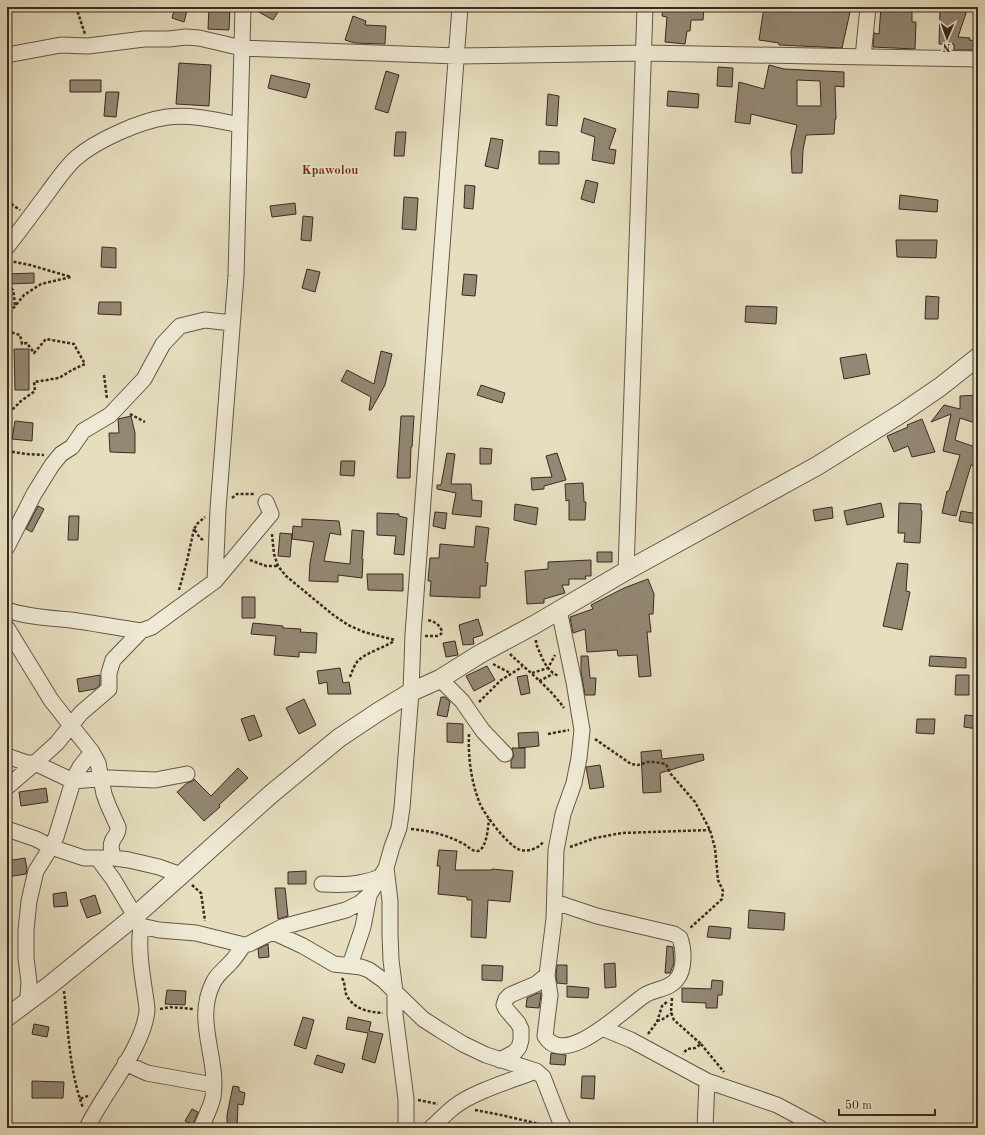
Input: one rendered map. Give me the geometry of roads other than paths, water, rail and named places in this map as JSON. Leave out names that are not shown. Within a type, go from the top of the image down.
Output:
[{"type":"street","points":[[215,581],[218,509],[236,276],[243,7]]},
{"type":"street","points":[[138,921],[159,930],[208,935],[244,945],[256,941],[282,927],[346,910],[360,903],[369,895],[383,873],[399,828],[412,692],[413,634],[460,7]]},
{"type":"street","points":[[626,571],[645,7]]},
{"type":"street","points":[[863,57],[868,7]]},
{"type":"street","points":[[7,55],[61,45],[88,46],[144,39],[186,37],[199,38],[242,48],[457,56],[644,53],[978,59]]},
{"type":"street","points":[[7,247],[76,158],[95,145],[140,124],[167,117],[200,117],[240,124]]},
{"type":"street","points":[[7,547],[34,494],[52,465],[61,454],[72,447],[83,431],[104,419],[144,379],[163,344],[180,326],[206,320],[232,323]]},
{"type":"street","points":[[7,1017],[138,921],[182,875],[270,795],[339,738],[378,712],[412,692],[440,679],[626,571],[817,466],[902,413],[940,387],[978,357]]},
{"type":"street","points":[[7,787],[36,764],[57,743],[81,713],[110,689],[109,673],[113,660],[141,631],[152,627],[215,581],[237,554],[268,508]]},
{"type":"street","points":[[7,610],[51,619],[77,621],[141,631]]},
{"type":"street","points":[[555,902],[597,916],[674,934],[680,938],[683,947],[683,960],[679,976],[672,984],[644,995],[615,1020],[572,1045],[565,1046],[553,1044],[548,1041],[545,1036],[550,995],[547,975],[551,954],[555,902],[556,850],[563,814],[574,782],[579,758],[582,730],[559,610]]},
{"type":"street","points":[[7,628],[51,700],[92,752],[98,763],[104,794],[119,831],[112,843],[111,848],[114,858]]},
{"type":"street","points":[[440,679],[470,712],[486,735],[505,754]]},
{"type":"street","points":[[30,1001],[28,995],[29,982],[26,946],[29,901],[36,871],[51,847],[62,821],[73,781],[80,767],[92,752]]},
{"type":"street","points":[[7,756],[27,763],[36,764],[73,781],[102,779],[155,780],[187,774]]},
{"type":"street","points":[[7,829],[36,839],[51,847],[84,858],[114,858],[159,867],[182,875]]},
{"type":"street","points":[[87,1128],[95,1110],[125,1063],[142,1030],[147,1011],[138,921],[113,879],[98,859]]},
{"type":"street","points":[[322,884],[356,884],[372,881],[383,873]]},
{"type":"street","points":[[383,873],[390,901],[391,960],[395,992],[395,1014],[406,1099],[406,1128]]},
{"type":"street","points":[[350,966],[363,927],[369,895]]},
{"type":"street","points":[[273,932],[334,964],[361,967],[369,970],[423,1019],[463,1044],[500,1060],[536,1071],[543,1077],[560,1122],[555,1128]]},
{"type":"street","points":[[201,1128],[213,1098],[212,1066],[205,1020],[206,1011],[213,983],[244,945]]},
{"type":"street","points":[[500,1060],[515,1052],[521,1040],[521,1030],[518,1023],[504,1005],[506,999],[510,995],[536,984],[547,975]]},
{"type":"street","points":[[602,1028],[631,1040],[707,1081],[777,1105],[820,1128]]},
{"type":"street","points":[[125,1063],[147,1072],[213,1085]]},
{"type":"street","points":[[431,1128],[454,1106],[481,1092],[536,1071]]},
{"type":"street","points":[[705,1128],[707,1081]]},
{"type":"district","name":"Kpawolou","points":[[330,169]]}]
